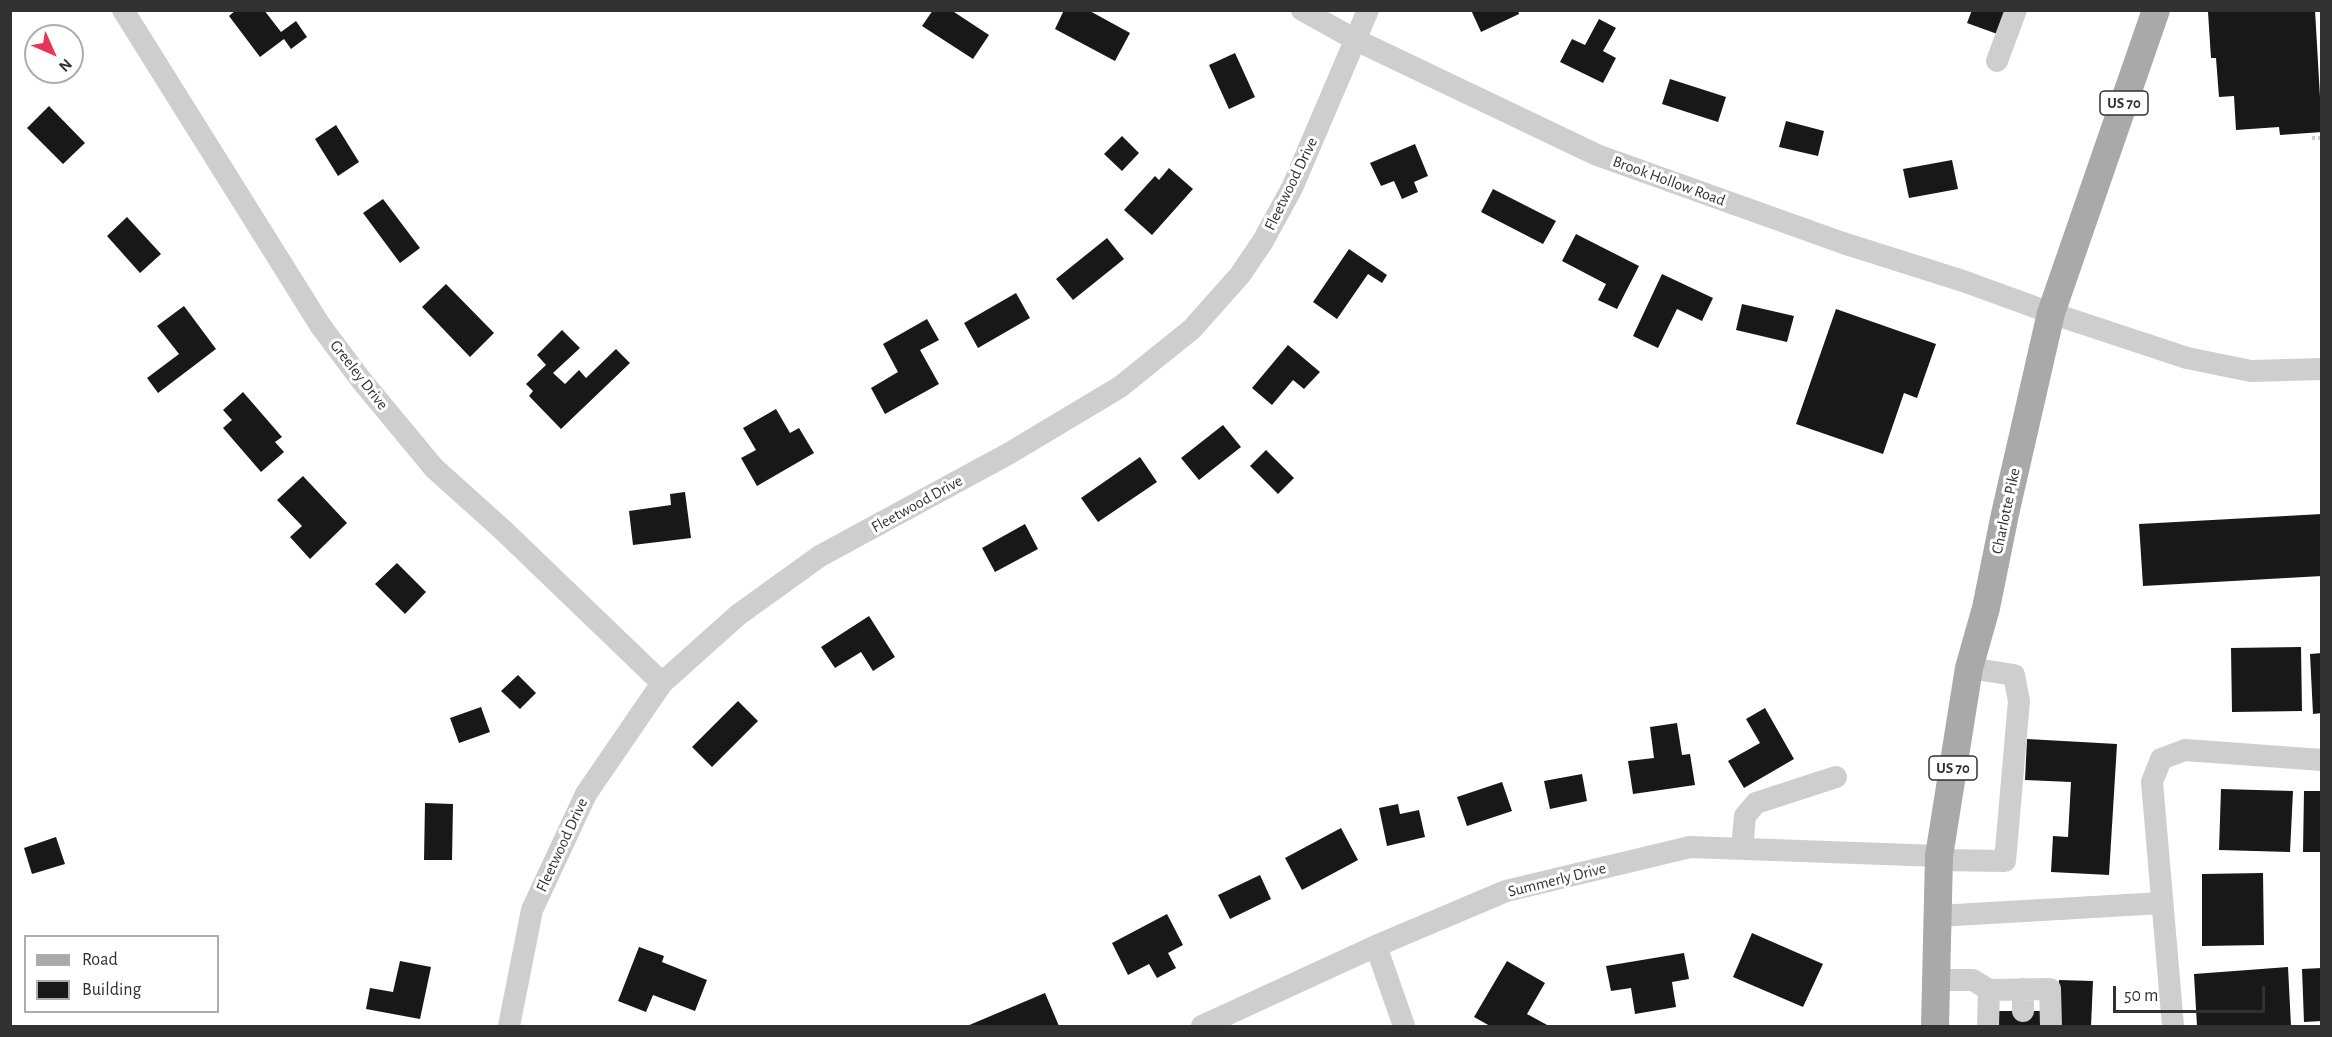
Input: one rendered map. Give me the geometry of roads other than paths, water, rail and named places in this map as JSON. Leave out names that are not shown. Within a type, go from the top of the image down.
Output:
[{"type":"main road","name":"Charlotte Pike","points":[[1935,1026],[1939,858],[1969,668],[1986,608],[2051,313],[2156,10]]},
{"type":"street","name":"Greeley Drive","points":[[123,10],[320,325],[361,380],[434,468],[504,531],[663,683]]},
{"type":"street","name":"Brook Hollow Road","points":[[1302,10],[1356,40],[1597,155],[1843,243],[1963,281],[2187,358],[2251,370],[2322,369]]},
{"type":"street","name":"Fleetwood Drive","points":[[509,1026],[532,910],[586,794],[663,683],[738,615],[820,556],[1008,454],[1120,387],[1192,329],[1240,275],[1263,241],[1292,188],[1368,10]]},
{"type":"street","points":[[1997,61],[2016,10]]},
{"type":"street","name":"Summerly Drive","points":[[1202,1026],[1376,946],[1506,891],[1690,847],[2005,861],[2019,701],[2014,675],[1969,668]]},
{"type":"street","points":[[2173,1026],[2152,782],[2161,759],[2184,750],[2322,760]]},
{"type":"street","points":[[1742,849],[1745,816],[1756,803],[1836,777]]},
{"type":"street","points":[[1938,916],[2162,903]]},
{"type":"street","points":[[1376,946],[1404,1026]]},
{"type":"street","points":[[1936,980],[1973,980],[1989,990],[2023,1000],[2050,989],[2051,1026]]},
{"type":"street","points":[[1988,1026],[1989,990]]}]
